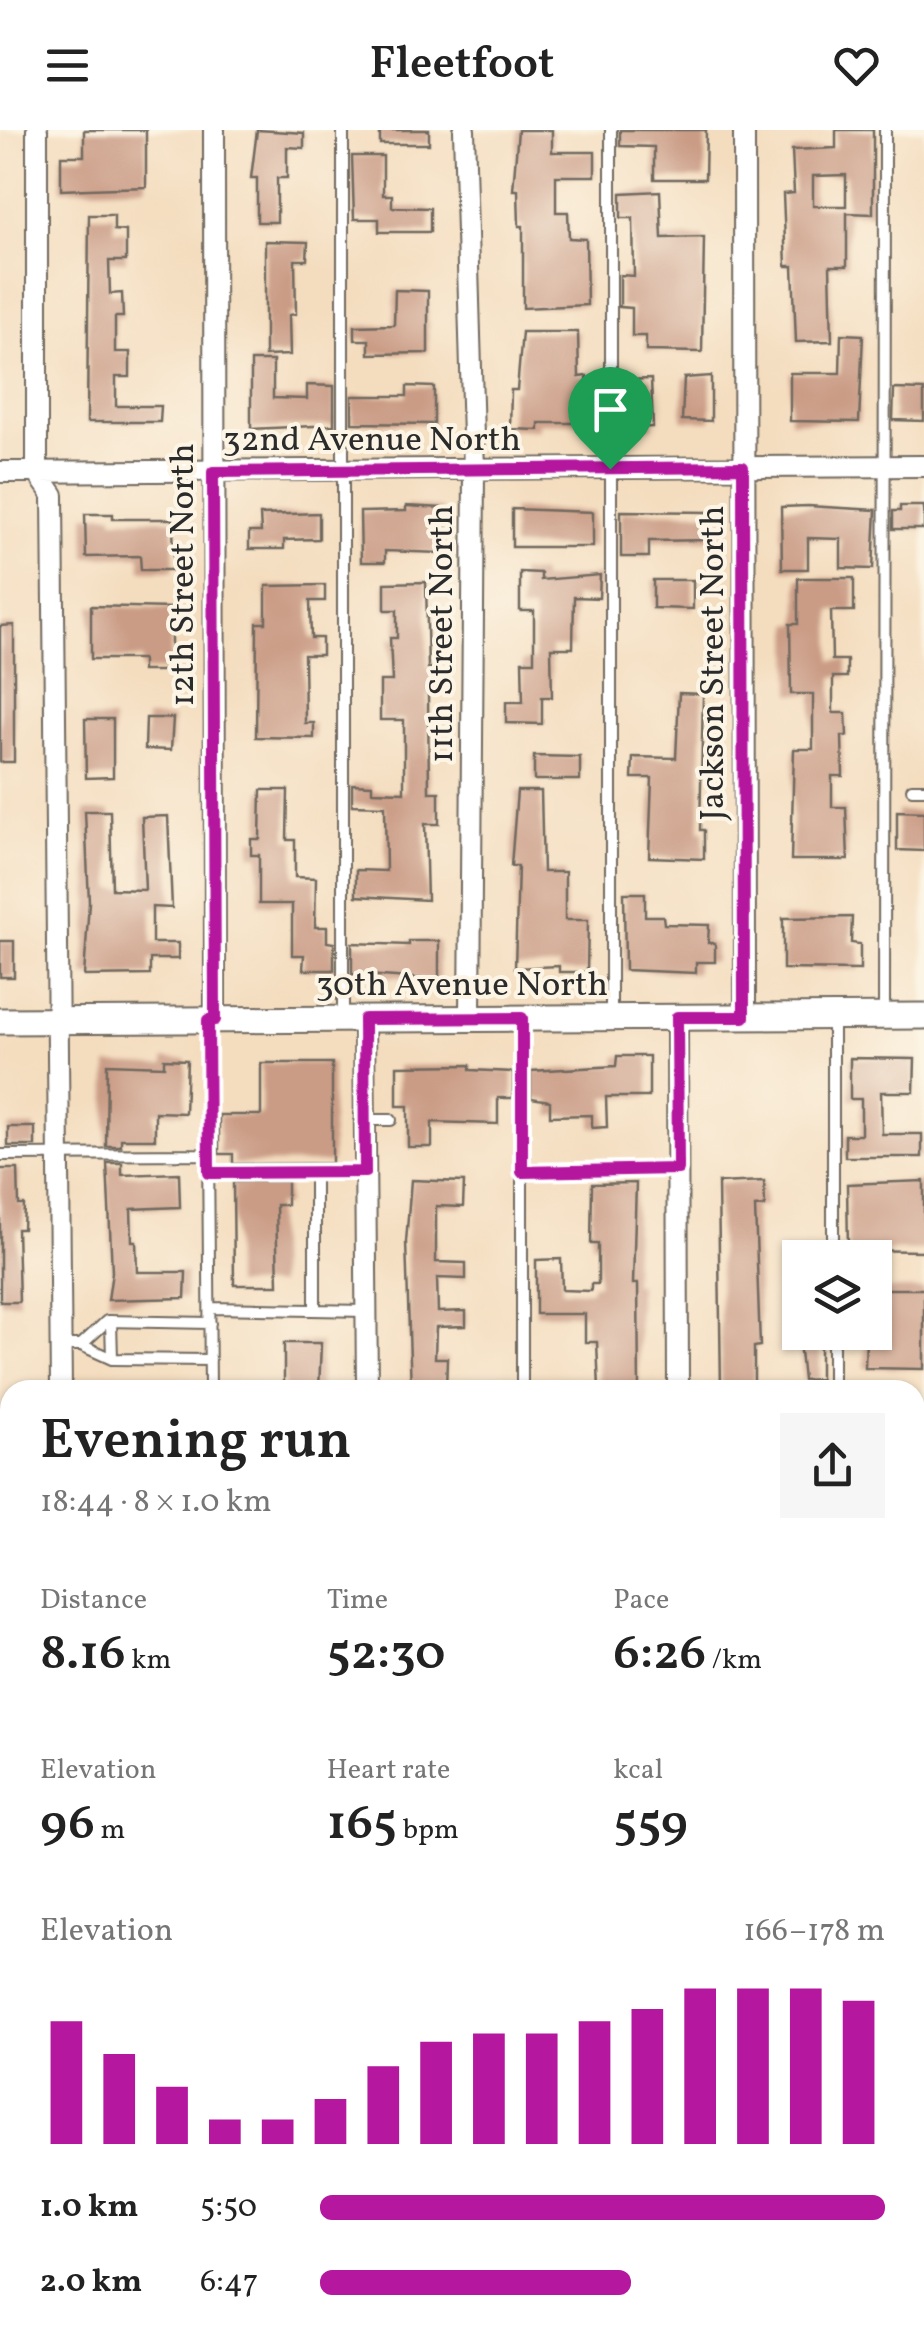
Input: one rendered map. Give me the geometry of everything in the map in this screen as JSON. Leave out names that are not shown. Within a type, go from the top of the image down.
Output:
[{"type":"street","points":[[37,130],[37,472],[53,495],[57,1155],[71,1345],[63,1380]]},
{"type":"street","name":"12th Street North","points":[[211,1020],[214,130]]},
{"type":"street","name":"11th Street North","points":[[464,130],[474,471],[470,1018]]},
{"type":"street","name":"Jackson Street North","points":[[744,130],[744,1017]]},
{"type":"street","name":"32nd Avenue North","points":[[0,472],[924,466]]},
{"type":"street","name":"30th Avenue North","points":[[0,1021],[924,1016]]},
{"type":"street","points":[[677,1017],[678,1380]]},
{"type":"street","points":[[354,1019],[365,1120],[367,1380]]},
{"type":"lane","points":[[343,130],[344,471],[354,1019]]},
{"type":"lane","points":[[611,130],[611,1018]]},
{"type":"lane","points":[[884,1016],[885,130]]},
{"type":"lane","points":[[833,1016],[833,1240]]},
{"type":"lane","points":[[522,1018],[522,1380]]},
{"type":"lane","points":[[210,1380],[211,1020]]},
{"type":"lane","points":[[365,1120],[391,1120]]},
{"type":"lane","points":[[0,1156],[209,1154]]},
{"type":"lane","points":[[522,1172],[678,1169]]},
{"type":"lane","points":[[209,1173],[365,1172]]},
{"type":"lane","points":[[315,1173],[315,1310]]},
{"type":"lane","points":[[210,1308],[367,1311]]},
{"type":"lane","points":[[111,1320],[112,1359]]},
{"type":"lane","points":[[71,1345],[111,1320],[210,1323]]},
{"type":"lane","points":[[71,1345],[112,1359],[210,1360]]},
{"type":"lane","points":[[833,1350],[834,1380]]},
{"type":"building","points":[[84,130],[146,130],[146,187],[61,190],[61,156],[84,156]]},
{"type":"building","points":[[257,130],[304,133],[304,148],[287,147],[287,178],[277,178],[277,222],[257,222],[257,178],[251,178]]},
{"type":"building","points":[[380,130],[429,130],[429,144],[380,144]]},
{"type":"building","points":[[518,130],[552,130],[552,152],[595,152],[595,176],[556,176],[556,212],[568,212],[569,238],[586,239],[587,305],[523,308],[523,226],[519,226],[518,190],[513,190]]},
{"type":"building","points":[[620,130],[706,130],[705,179],[654,179],[654,147],[620,146]]},
{"type":"building","points":[[836,130],[873,130],[873,214],[847,213],[847,266],[830,266],[832,341],[796,342],[793,266],[786,266],[783,194],[794,193],[792,150],[836,148]],"holes":[[[846,175],[846,206],[813,206],[813,176]]]},
{"type":"building","points":[[352,156],[383,156],[383,195],[392,195],[392,207],[430,208],[430,232],[379,232],[379,219],[354,219]]},
{"type":"building","points":[[660,191],[662,238],[704,237],[702,352],[646,351],[646,336],[632,336],[632,308],[620,307],[620,275],[634,276],[633,218],[621,218],[621,193]]},
{"type":"building","points":[[89,215],[114,215],[114,230],[126,231],[126,261],[109,261],[110,294],[122,293],[123,317],[115,317],[115,352],[130,352],[130,377],[116,377],[116,406],[161,406],[160,422],[87,422]]},
{"type":"building","points":[[265,241],[308,242],[307,260],[295,260],[296,314],[289,315],[290,355],[265,356]]},
{"type":"building","points":[[395,290],[428,291],[428,353],[369,354],[369,340],[355,340],[355,326],[394,325]]},
{"type":"building","points":[[522,332],[578,332],[579,377],[587,376],[588,423],[539,423],[539,430],[510,429],[511,390],[517,390]]},
{"type":"building","points":[[841,334],[863,335],[859,422],[790,421],[790,373],[840,373]]},
{"type":"building","points":[[251,361],[273,361],[273,398],[307,399],[307,385],[334,386],[334,425],[251,429]]},
{"type":"building","points":[[711,376],[711,421],[682,420],[684,378]]},
{"type":"building","points":[[651,379],[653,427],[627,428],[625,380]]},
{"type":"building","points":[[407,386],[434,387],[434,424],[352,423],[352,396],[407,396]]},
{"type":"building","points":[[894,389],[924,390],[924,421],[893,420]]},
{"type":"building","points":[[406,506],[442,508],[441,553],[385,551],[385,562],[361,562],[360,512],[406,511]]},
{"type":"building","points":[[900,506],[924,506],[924,529],[893,529],[893,511],[900,511]]},
{"type":"building","points":[[781,507],[876,510],[873,569],[841,568],[841,539],[808,538],[808,569],[782,569]]},
{"type":"building","points":[[512,509],[593,512],[593,547],[512,547]]},
{"type":"building","points":[[621,511],[711,512],[711,540],[649,541],[649,557],[621,557]]},
{"type":"building","points":[[319,513],[319,539],[284,540],[284,549],[249,549],[249,532],[261,532],[260,515]]},
{"type":"building","points":[[85,514],[113,514],[113,519],[173,519],[174,570],[141,570],[140,556],[86,557]]},
{"type":"building","points":[[520,572],[541,573],[541,580],[600,575],[599,598],[574,597],[573,648],[551,648],[552,697],[542,697],[542,724],[506,723],[506,702],[523,702],[522,661],[534,661],[534,611],[520,611]]},
{"type":"building","points":[[798,578],[854,578],[854,611],[831,611],[832,660],[847,660],[847,677],[833,677],[833,713],[846,713],[847,736],[842,736],[843,776],[832,776],[832,807],[846,807],[848,860],[791,860],[794,749],[813,749],[813,694],[791,694],[790,624],[798,624]]},
{"type":"building","points":[[653,580],[693,580],[693,609],[653,608]]},
{"type":"building","points":[[426,582],[428,668],[434,668],[434,694],[428,694],[429,792],[439,792],[439,824],[425,824],[427,900],[356,896],[356,870],[386,871],[385,806],[352,805],[352,784],[372,785],[372,791],[404,792],[404,720],[380,720],[380,681],[392,681],[390,638],[397,638],[397,610],[385,610],[385,583]]},
{"type":"building","points":[[325,585],[325,601],[310,601],[311,638],[322,638],[322,655],[304,655],[305,723],[314,723],[314,738],[256,737],[257,623],[266,623],[266,586]]},
{"type":"building","points":[[91,606],[171,608],[171,671],[142,671],[142,659],[91,659]]},
{"type":"building","points":[[14,625],[14,762],[0,762],[0,626]]},
{"type":"building","points":[[679,693],[703,694],[700,830],[704,830],[704,859],[649,857],[652,778],[632,778],[633,757],[676,758]]},
{"type":"building","points":[[146,718],[173,718],[171,750],[145,749]]},
{"type":"building","points":[[85,719],[113,719],[113,777],[86,778]]},
{"type":"building","points":[[534,756],[580,757],[580,780],[534,780]]},
{"type":"building","points":[[261,790],[288,790],[287,840],[295,840],[295,877],[316,878],[315,927],[327,927],[327,942],[334,943],[334,970],[303,970],[304,955],[292,955],[292,904],[259,904],[259,855],[251,855],[251,839],[260,839]]},
{"type":"building","points":[[517,791],[541,791],[543,872],[565,872],[565,920],[588,920],[587,972],[559,972],[559,966],[515,968],[518,866],[511,866]]},
{"type":"building","points":[[85,811],[110,811],[112,889],[145,890],[142,817],[168,816],[172,908],[152,907],[152,943],[178,943],[178,959],[150,959],[150,975],[84,976],[89,902]]},
{"type":"building","points":[[897,811],[924,812],[924,851],[897,850]]},
{"type":"building","points":[[624,893],[645,893],[645,916],[663,916],[664,924],[709,925],[708,943],[715,943],[715,962],[696,962],[696,973],[625,970]]},
{"type":"building","points":[[852,917],[851,943],[860,944],[860,970],[783,969],[783,918]]},
{"type":"building","points":[[0,941],[14,941],[14,977],[0,977]]},
{"type":"building","points":[[409,941],[439,941],[439,980],[352,974],[352,943],[409,945]]},
{"type":"building","points":[[617,1056],[649,1056],[649,1097],[606,1097],[607,1127],[592,1128],[592,1115],[550,1116],[550,1101],[531,1098],[531,1071],[616,1066]]},
{"type":"building","points":[[850,1058],[915,1059],[914,1092],[881,1092],[882,1134],[922,1134],[922,1157],[845,1157],[845,1135],[861,1135],[861,1099],[850,1099]]},
{"type":"building","points":[[164,1059],[187,1060],[185,1113],[155,1112],[155,1139],[121,1139],[121,1146],[106,1146],[107,1064],[164,1066]]},
{"type":"building","points":[[261,1063],[332,1063],[332,1163],[233,1164],[233,1154],[219,1154],[219,1115],[261,1115]]},
{"type":"building","points":[[470,1065],[470,1070],[513,1072],[513,1098],[498,1098],[498,1124],[432,1122],[432,1147],[408,1147],[408,1106],[397,1106],[397,1066]]},
{"type":"building","points":[[8,1127],[35,1127],[35,1146],[8,1146]]},
{"type":"building","points":[[107,1163],[122,1163],[122,1175],[179,1173],[180,1207],[131,1209],[132,1241],[136,1241],[137,1272],[186,1272],[185,1298],[108,1300],[112,1272]]},
{"type":"building","points":[[0,1169],[18,1169],[19,1205],[24,1205],[23,1229],[17,1229],[19,1302],[0,1302]]},
{"type":"building","points":[[411,1180],[464,1182],[463,1207],[436,1206],[436,1262],[466,1263],[466,1279],[437,1278],[438,1312],[466,1311],[466,1326],[436,1327],[435,1358],[447,1358],[446,1380],[411,1380],[406,1242]]},
{"type":"building","points":[[287,1181],[287,1205],[276,1205],[278,1285],[234,1285],[233,1182]]},
{"type":"building","points":[[764,1181],[765,1206],[755,1207],[760,1346],[754,1347],[754,1380],[721,1380],[718,1183]]},
{"type":"building","points":[[924,1181],[924,1251],[892,1251],[892,1240],[848,1240],[847,1184]]},
{"type":"building","points":[[636,1183],[633,1284],[638,1284],[639,1380],[599,1380],[597,1342],[585,1342],[585,1314],[536,1314],[536,1260],[561,1259],[562,1290],[591,1291],[591,1284],[598,1284],[598,1244],[591,1244],[592,1184]]},
{"type":"building","points":[[892,1289],[924,1289],[924,1369],[865,1368],[866,1350],[892,1350]]},
{"type":"building","points":[[284,1343],[321,1343],[319,1380],[284,1380]]},
{"type":"building","points":[[800,1350],[820,1350],[820,1379],[803,1380]]},
{"type":"route","points":[[743,467],[744,1017],[677,1017],[678,1169],[522,1172],[522,1018],[364,1019],[365,1172],[209,1173],[208,1020],[215,1020],[213,472],[610,469],[743,467]]}]
